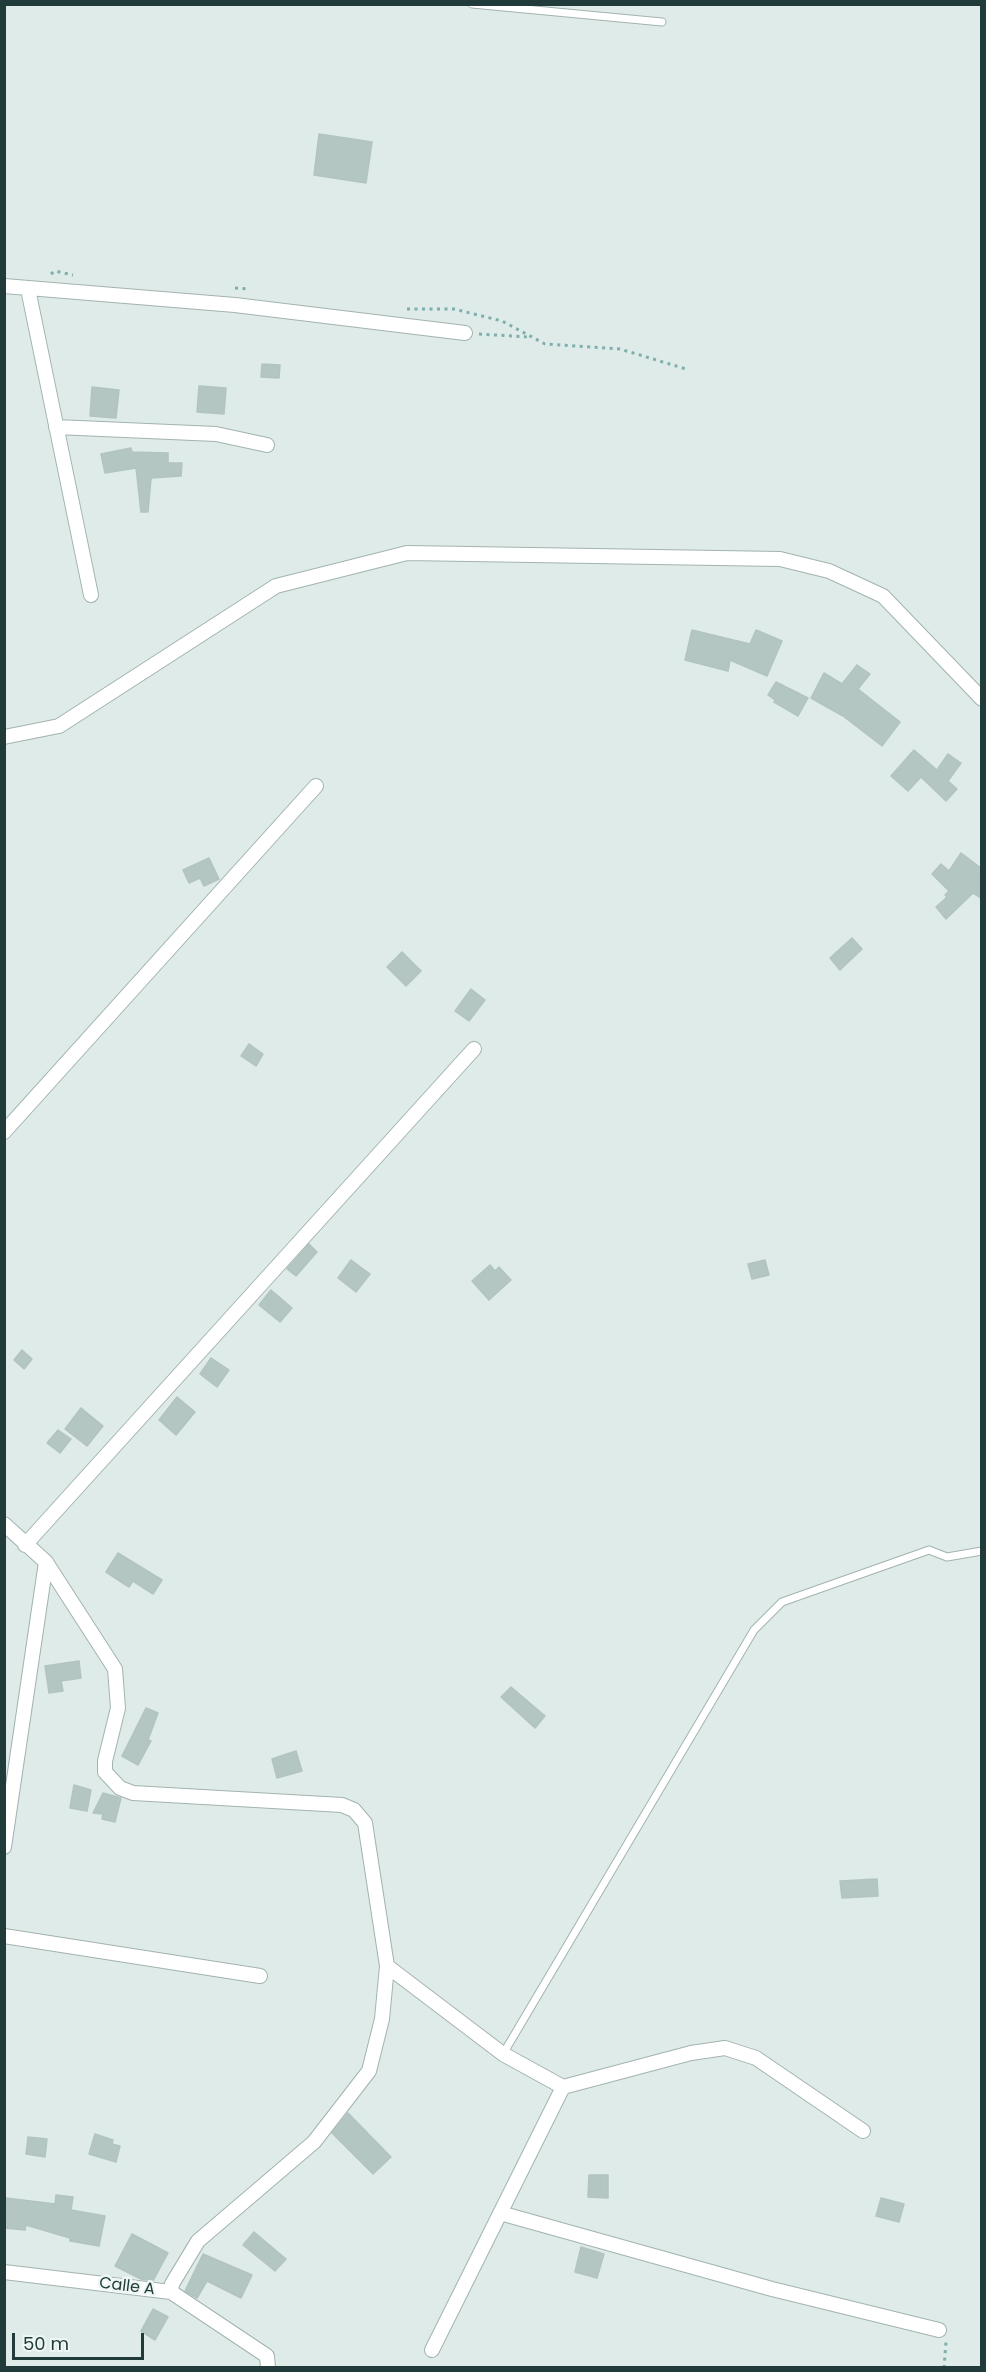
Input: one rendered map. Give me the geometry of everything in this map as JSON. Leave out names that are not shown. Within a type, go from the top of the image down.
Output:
[{"type":"street","points":[[4,286],[235,306],[465,333]]},
{"type":"street","points":[[28,289],[91,595]]},
{"type":"street","points":[[56,427],[216,434],[267,445]]},
{"type":"street","points":[[4,737],[59,726],[276,586],[407,553],[780,559],[829,571],[883,596],[981,699]]},
{"type":"street","points":[[4,1132],[316,786]]},
{"type":"street","points":[[25,1545],[474,1049]]},
{"type":"street","points":[[4,1524],[46,1562],[116,1669],[118,1708],[105,1761],[105,1772],[120,1788],[133,1793],[342,1805],[354,1810],[365,1823],[387,1966],[382,2019],[369,2072],[314,2142],[198,2241],[172,2284],[171,2292]]},
{"type":"street","points":[[4,1847],[46,1562]]},
{"type":"street","points":[[4,1936],[260,1976]]},
{"type":"street","points":[[387,1966],[503,2054],[563,2087],[691,2053],[725,2048],[756,2058],[863,2131]]},
{"type":"street","points":[[432,2350],[563,2087]]},
{"type":"street","points":[[500,2213],[772,2289],[939,2330]]},
{"type":"street","name":"Calle A","points":[[4,2272],[171,2292],[268,2362]]},
{"type":"lane","points":[[472,4],[662,22]]},
{"type":"lane","points":[[503,2054],[754,1630],[782,1602],[929,1550],[946,1557],[981,1551]]},
{"type":"path","points":[[465,333],[533,338]]},
{"type":"path","points":[[939,2330],[947,2345],[944,2367]]},
{"type":"building","points":[[319,134],[372,142],[366,183],[314,175]]},
{"type":"building","points":[[262,364],[280,365],[279,378],[261,377]]},
{"type":"building","points":[[199,386],[226,388],[224,414],[197,412]]},
{"type":"building","points":[[92,387],[119,390],[116,418],[90,416]]},
{"type":"building","points":[[131,448],[132,452],[168,453],[168,463],[182,463],[181,476],[151,478],[148,512],[141,512],[136,468],[105,473],[101,454]]},
{"type":"building","points":[[692,630],[750,644],[756,630],[782,641],[767,676],[730,660],[728,671],[685,660]]},
{"type":"building","points":[[857,665],[870,674],[858,689],[900,722],[882,746],[843,716],[811,698],[824,673],[842,684]]},
{"type":"building","points":[[776,682],[808,698],[798,716],[774,702],[775,700],[768,695]]},
{"type":"building","points":[[914,750],[937,770],[948,754],[961,763],[948,781],[957,789],[946,801],[921,777],[908,791],[891,776]]},
{"type":"building","points":[[961,853],[981,868],[981,898],[973,893],[946,919],[936,907],[947,897],[945,895],[949,891],[932,874],[941,864],[949,871]]},
{"type":"building","points":[[209,858],[219,879],[204,886],[200,878],[189,883],[183,870]]},
{"type":"building","points":[[852,938],[862,949],[840,970],[830,958]]},
{"type":"building","points":[[402,952],[421,971],[406,986],[387,967]]},
{"type":"building","points":[[471,989],[485,1000],[469,1021],[455,1011]]},
{"type":"building","points":[[249,1044],[263,1054],[256,1066],[241,1056]]},
{"type":"building","points":[[309,1244],[317,1252],[296,1276],[287,1269]]},
{"type":"building","points":[[351,1260],[370,1274],[356,1292],[338,1278]]},
{"type":"building","points":[[765,1260],[769,1275],[752,1279],[748,1264]]},
{"type":"building","points":[[490,1265],[495,1271],[499,1267],[511,1280],[489,1300],[472,1281]]},
{"type":"building","points":[[271,1290],[292,1308],[280,1322],[259,1305]]},
{"type":"building","points":[[22,1350],[32,1359],[24,1369],[14,1360]]},
{"type":"building","points":[[211,1358],[229,1370],[217,1387],[200,1374]]},
{"type":"building","points":[[177,1397],[195,1412],[176,1435],[159,1420]]},
{"type":"building","points":[[81,1408],[103,1426],[87,1446],[65,1429]]},
{"type":"building","points":[[58,1430],[71,1439],[60,1453],[47,1443]]},
{"type":"building","points":[[118,1553],[162,1580],[153,1594],[133,1581],[129,1587],[106,1572]]},
{"type":"building","points":[[79,1661],[81,1678],[61,1681],[63,1691],[49,1693],[45,1666]]},
{"type":"building","points":[[511,1687],[545,1716],[535,1728],[501,1697]]},
{"type":"building","points":[[146,1708],[158,1713],[148,1740],[151,1741],[138,1765],[122,1756]]},
{"type":"building","points":[[296,1751],[302,1771],[277,1778],[272,1759]]},
{"type":"building","points":[[74,1785],[91,1790],[87,1811],[70,1808]]},
{"type":"building","points":[[103,1793],[121,1798],[115,1822],[102,1819],[103,1814],[93,1813]]},
{"type":"building","points":[[877,1879],[878,1896],[842,1898],[840,1881]]},
{"type":"building","points":[[348,2113],[391,2157],[373,2174],[332,2133]]},
{"type":"building","points":[[95,2134],[113,2140],[112,2144],[120,2146],[116,2162],[89,2154]]},
{"type":"building","points":[[28,2137],[47,2139],[45,2157],[26,2154]]},
{"type":"building","points":[[589,2175],[608,2175],[608,2198],[588,2197]]},
{"type":"building","points":[[56,2195],[73,2197],[71,2210],[105,2216],[99,2246],[70,2241],[70,2238],[26,2225],[25,2230],[4,2228],[6,2198],[55,2204]]},
{"type":"building","points":[[881,2198],[904,2204],[899,2222],[876,2216]]},
{"type":"building","points":[[254,2232],[286,2259],[275,2271],[243,2245]]},
{"type":"building","points":[[132,2234],[168,2253],[153,2281],[141,2279],[115,2266]]},
{"type":"building","points":[[581,2247],[604,2254],[597,2278],[575,2272]]},
{"type":"building","points":[[203,2254],[252,2275],[241,2298],[207,2281],[197,2298],[185,2291]]},
{"type":"building","points":[[153,2309],[168,2317],[155,2340],[141,2331]]}]
